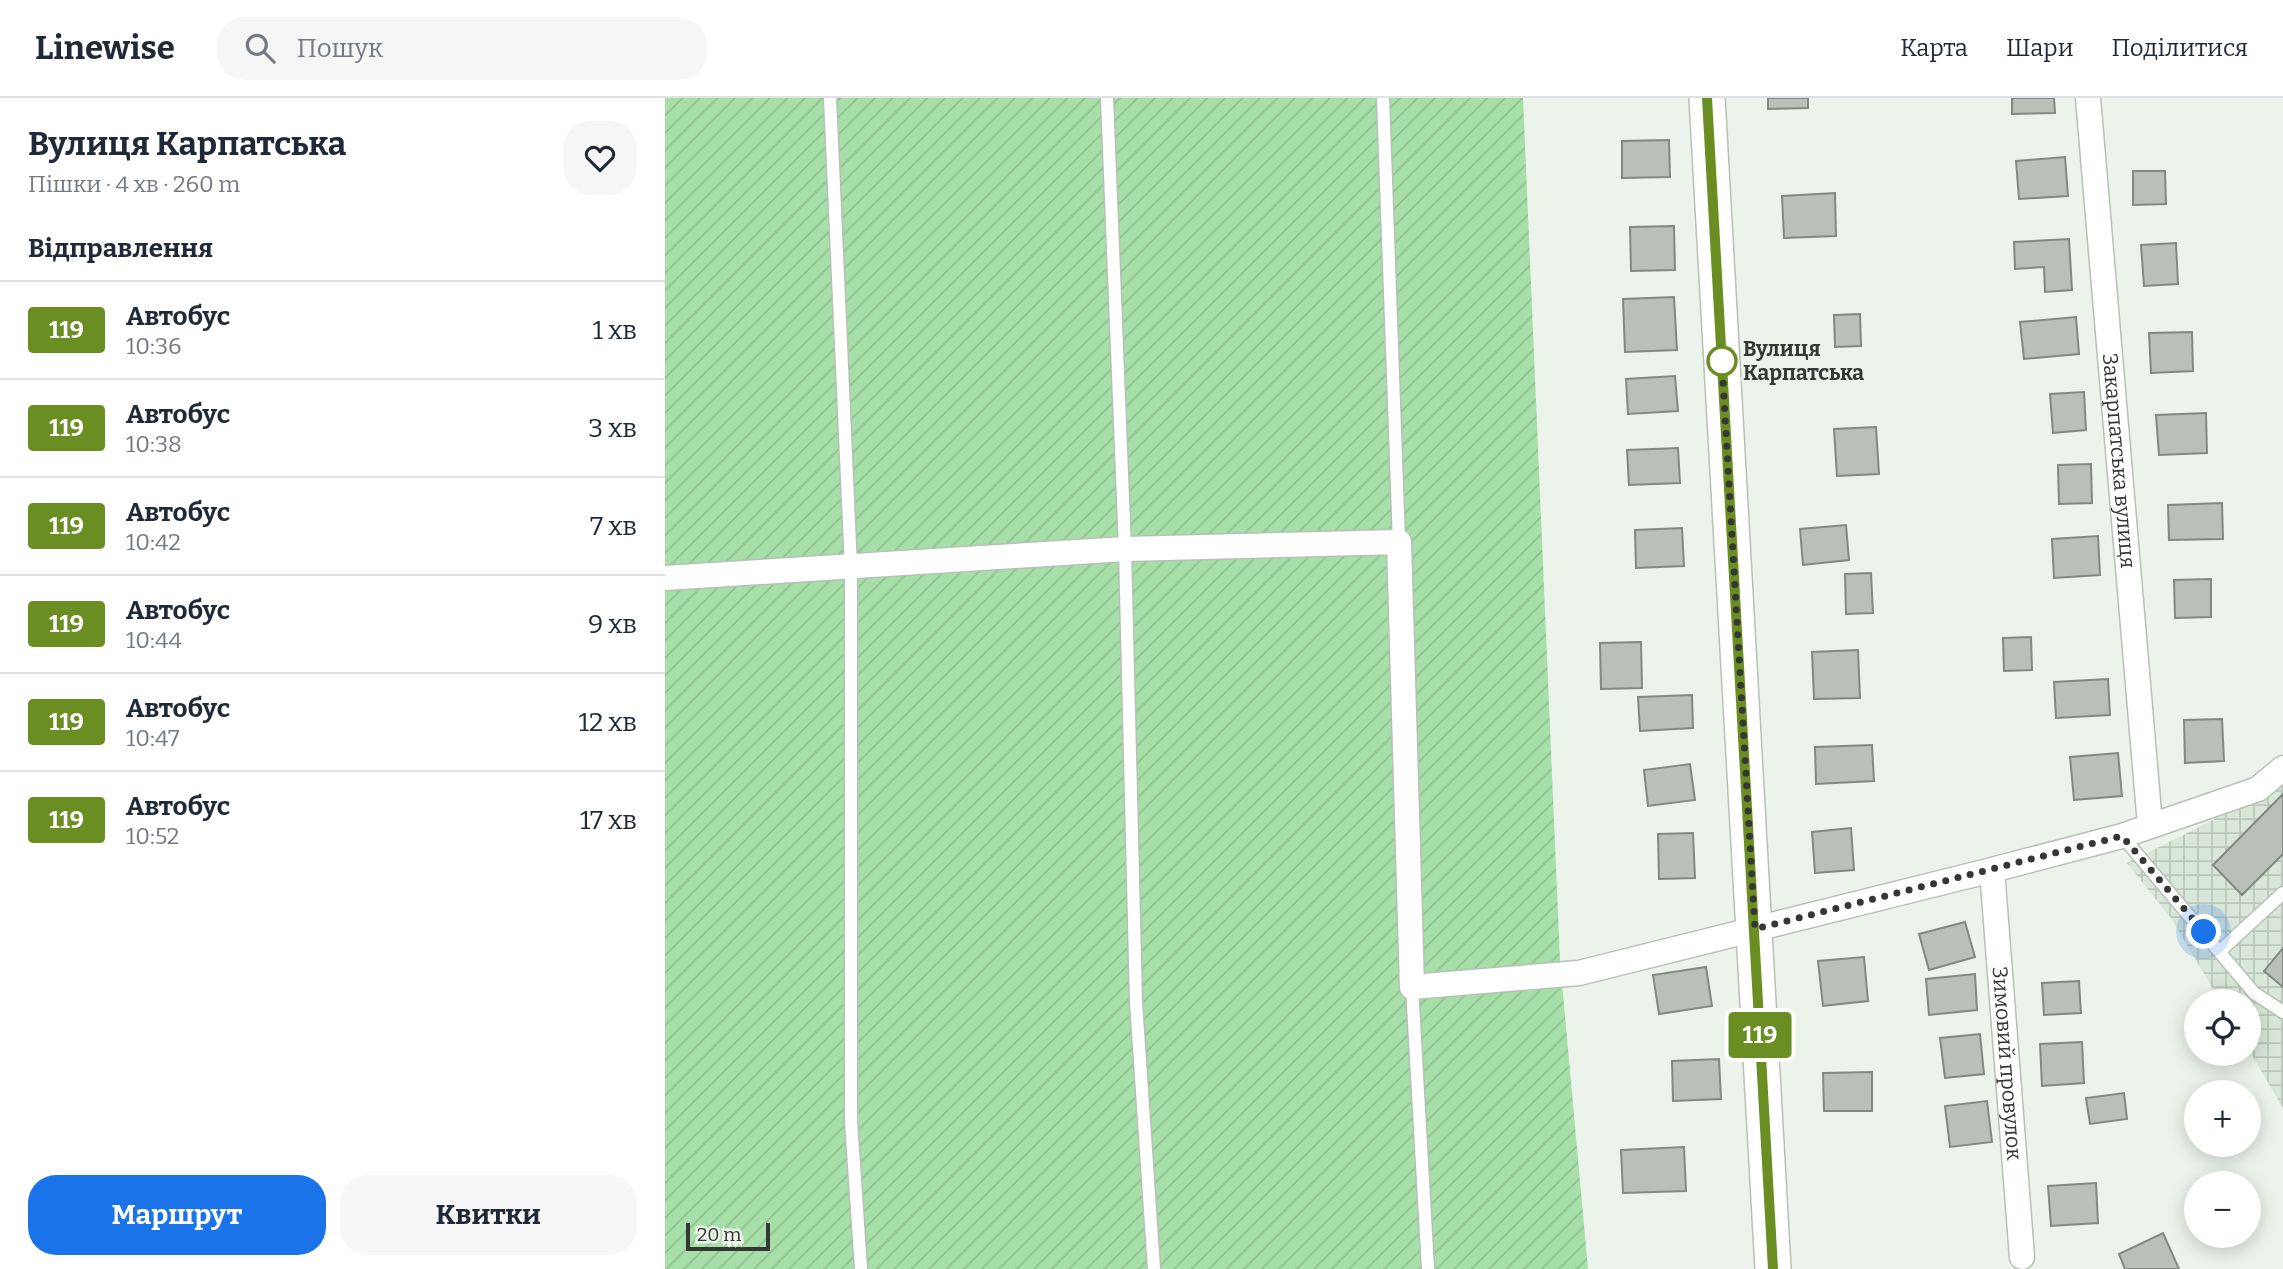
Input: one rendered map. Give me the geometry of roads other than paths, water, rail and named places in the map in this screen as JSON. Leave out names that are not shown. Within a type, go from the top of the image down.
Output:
[{"type":"street","points":[[1707,98],[1773,1269]]},
{"type":"street","name":"Закарпатська вулиця","points":[[2088,98],[2150,825]]},
{"type":"street","points":[[665,578],[1125,549],[1399,542],[1412,987],[1579,973],[1992,870],[2122,836],[2258,789],[2283,768]]},
{"type":"street","name":"Зимовий провулок","points":[[1992,870],[2022,1257]]},
{"type":"lane","points":[[829,98],[852,568],[852,1121],[861,1269]]},
{"type":"lane","points":[[1107,98],[1125,549],[1136,1002],[1154,1269]]},
{"type":"lane","points":[[1383,98],[1399,542]]},
{"type":"lane","points":[[2122,836],[2254,993],[2283,1012]]},
{"type":"lane","points":[[2220,951],[2283,893]]},
{"type":"lane","points":[[1412,987],[1428,1269]]},
{"type":"place","name":"Вулиця Карпатська","points":[[1722,361]]}]
